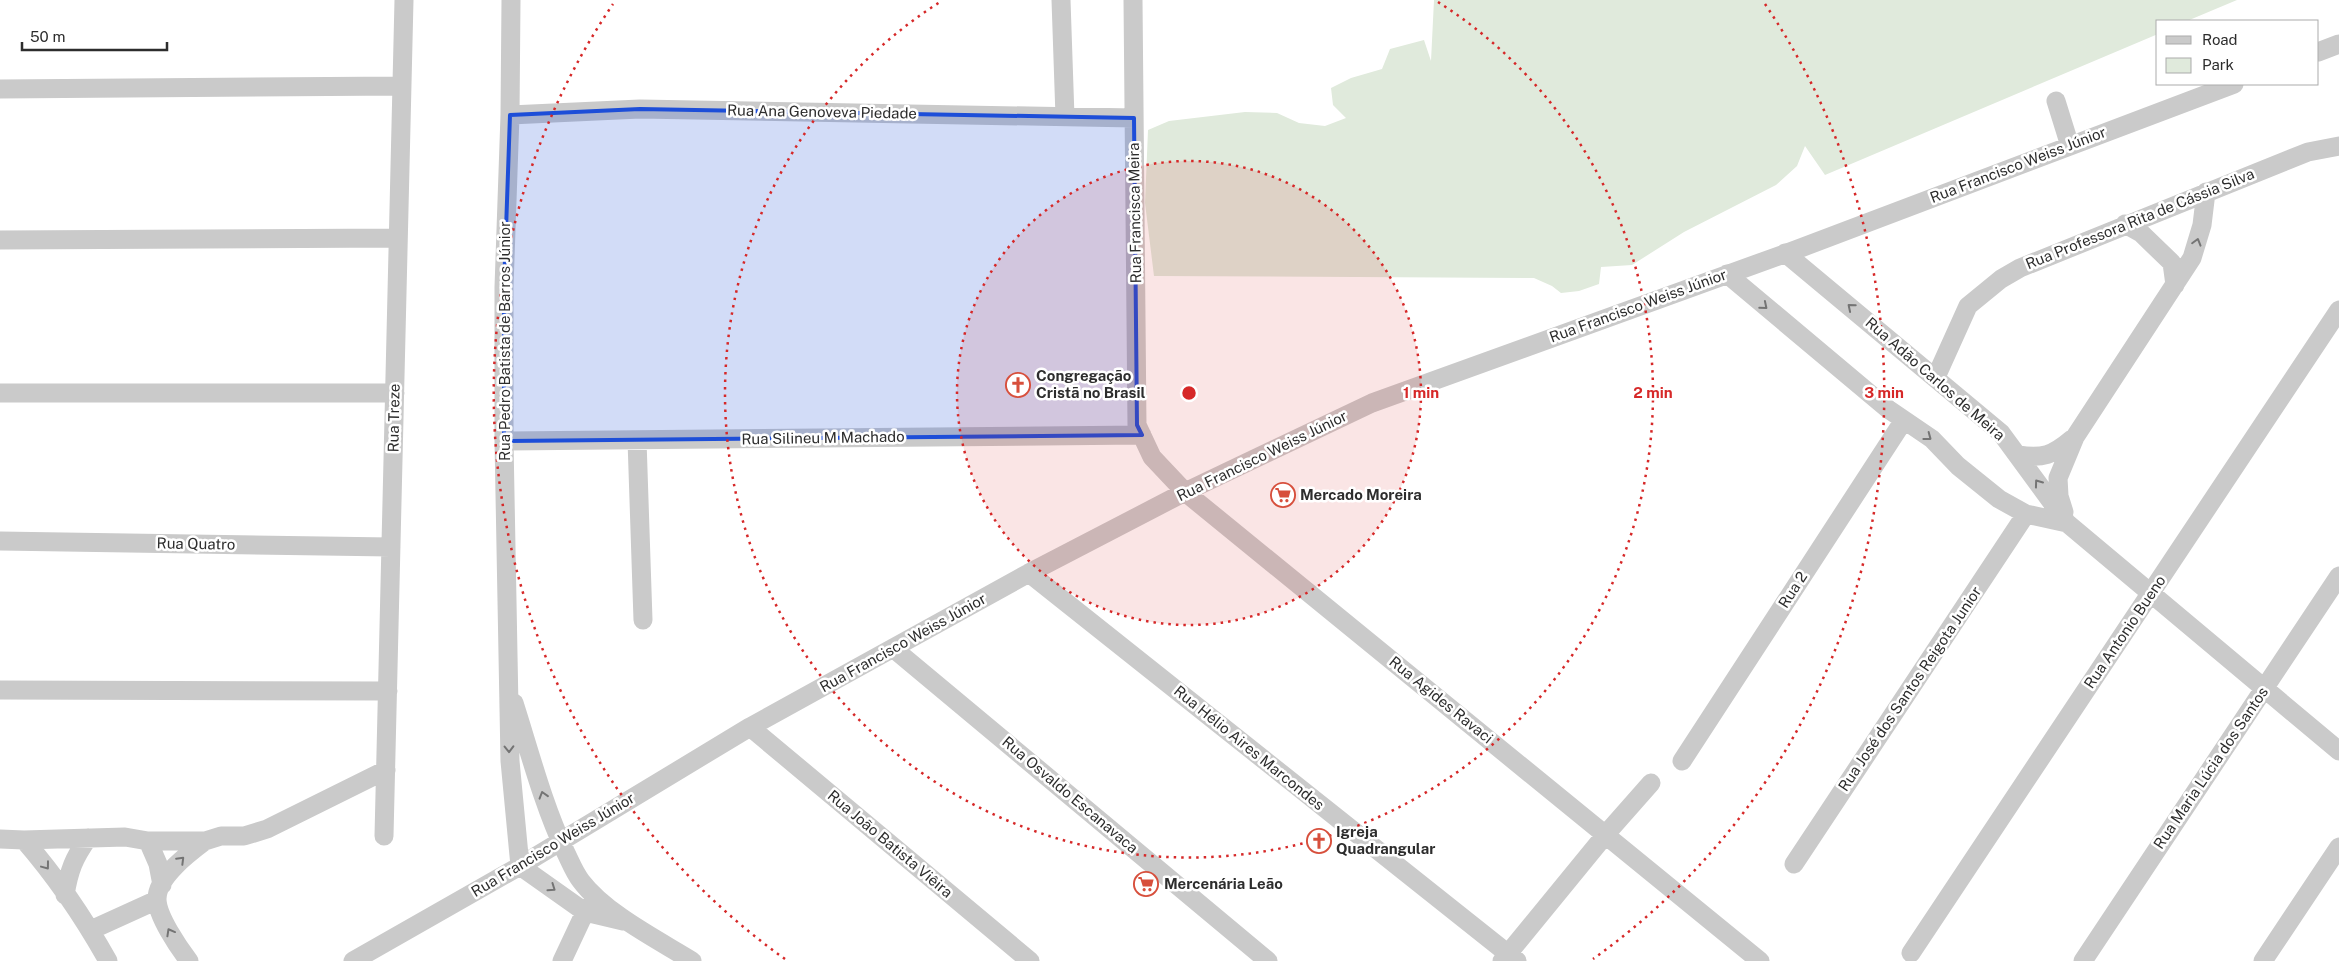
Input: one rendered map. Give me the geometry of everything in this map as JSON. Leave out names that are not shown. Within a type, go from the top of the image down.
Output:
[{"type":"street","name":"Rua Treze","points":[[384,836],[404,0]]},
{"type":"street","name":"Rua Pedro Batista de Barros Júnior","points":[[511,0],[510,115],[504,287],[504,441],[510,760],[520,866]]},
{"type":"street","points":[[1060,0],[1065,116]]},
{"type":"street","name":"Rua Francisca Meira","points":[[1133,0],[1140,430]]},
{"type":"street","points":[[2319,52],[2339,44]]},
{"type":"street","name":"Rua Francisco Weiss Júnior","points":[[353,961],[520,866],[560,840],[750,727],[894,649],[1029,572],[1185,492],[1372,403],[1786,253],[2231,85]]},
{"type":"street","points":[[0,89],[402,86]]},
{"type":"street","points":[[2056,101],[2070,146]]},
{"type":"street","name":"Rua Ana Genoveva Piedade","points":[[510,115],[640,109],[1134,118]]},
{"type":"street","name":"Rua Professora Rita de Cássia Silva","points":[[1936,377],[1968,306],[2001,279],[2039,258],[2206,192],[2308,152],[2339,146]]},
{"type":"street","points":[[2067,522],[2059,496],[2058,478],[2075,436],[2192,258],[2202,225],[2206,192]]},
{"type":"street","points":[[2125,224],[2141,233],[2172,263],[2175,285]]},
{"type":"street","points":[[0,240],[398,238]]},
{"type":"street","name":"Rua Adão Carlos de Meira","points":[[1786,253],[2001,433],[2067,522],[2339,751]]},
{"type":"street","name":"Rua Adão Carlos de Meira","points":[[1727,274],[1888,409],[1932,438],[1958,466],[1999,499],[2026,514],[2067,522]]},
{"type":"street","name":"Rua Antonio Bueno","points":[[1911,954],[2339,310]]},
{"type":"street","points":[[0,393],[395,393]]},
{"type":"street","name":"Rua 2","points":[[1682,760],[1904,420]]},
{"type":"street","name":"Rua Silineu M Machado","points":[[504,441],[1140,430]]},
{"type":"street","name":"Rua Agides Ravaci","points":[[1140,430],[1152,456],[1185,492],[1760,961]]},
{"type":"street","points":[[2018,456],[2044,456],[2057,452],[2075,436]]},
{"type":"street","points":[[637,440],[644,620]]},
{"type":"street","name":"Rua José dos Santos Reigota Junior","points":[[1794,864],[2026,514]]},
{"type":"street","name":"Rua Quatro","points":[[0,542],[391,547]]},
{"type":"street","name":"Rua Hélio Aires Marcondes","points":[[1029,572],[1509,959]]},
{"type":"street","name":"Rua Maria Lúcia dos Santos","points":[[2083,961],[2339,576]]},
{"type":"street","name":"Rua Osvaldo Escanavaca","points":[[894,649],[1268,961]]},
{"type":"street","name":"Rua Pedro Batista de Barros Júnior","points":[[508,683],[547,808],[591,905]]},
{"type":"street","points":[[0,690],[388,691]]},
{"type":"street","name":"Rua João Batista Viêira","points":[[750,727],[1030,961]]},
{"type":"street","points":[[0,839],[125,838],[148,841],[205,841],[221,836],[244,836],[267,829],[386,770]]},
{"type":"street","points":[[1509,959],[1606,834],[1651,784]]},
{"type":"street","points":[[65,895],[69,870],[74,857],[88,838]]},
{"type":"street","points":[[24,840],[45,865],[91,930],[108,961]]},
{"type":"street","points":[[148,841],[158,864],[159,892],[168,929],[189,961]]},
{"type":"street","points":[[91,930],[159,892],[178,863],[205,841]]},
{"type":"street","points":[[2263,961],[2339,847]]},
{"type":"street","points":[[520,866],[591,905],[630,922],[692,961]]},
{"type":"street","points":[[562,961],[591,905]]},
{"type":"highlighted area","points":[[640,109],[1134,118],[1137,425],[1142,435],[504,441],[504,287],[510,115]]},
{"type":"green space","points":[[1434,0],[2237,0],[2189,20],[2156,20],[2156,35],[1825,175],[1805,146],[1797,166],[1776,185],[1684,232],[1632,265],[1601,267],[1599,284],[1579,291],[1561,293],[1552,286],[1534,278],[1154,276],[1145,203],[1148,130],[1169,121],[1245,112],[1277,113],[1299,123],[1325,126],[1346,118],[1333,105],[1331,88],[1351,78],[1382,69],[1390,49],[1424,40],[1431,61]]},
{"type":"place","name":"Congregação Cristã no Brasil","points":[[1018,385]]},
{"type":"place","name":"Mercado Moreira","points":[[1283,495]]},
{"type":"place","name":"Igreja Quadrangular","points":[[1319,841]]},
{"type":"place","name":"Mercenária Leão","points":[[1146,884]]}]
